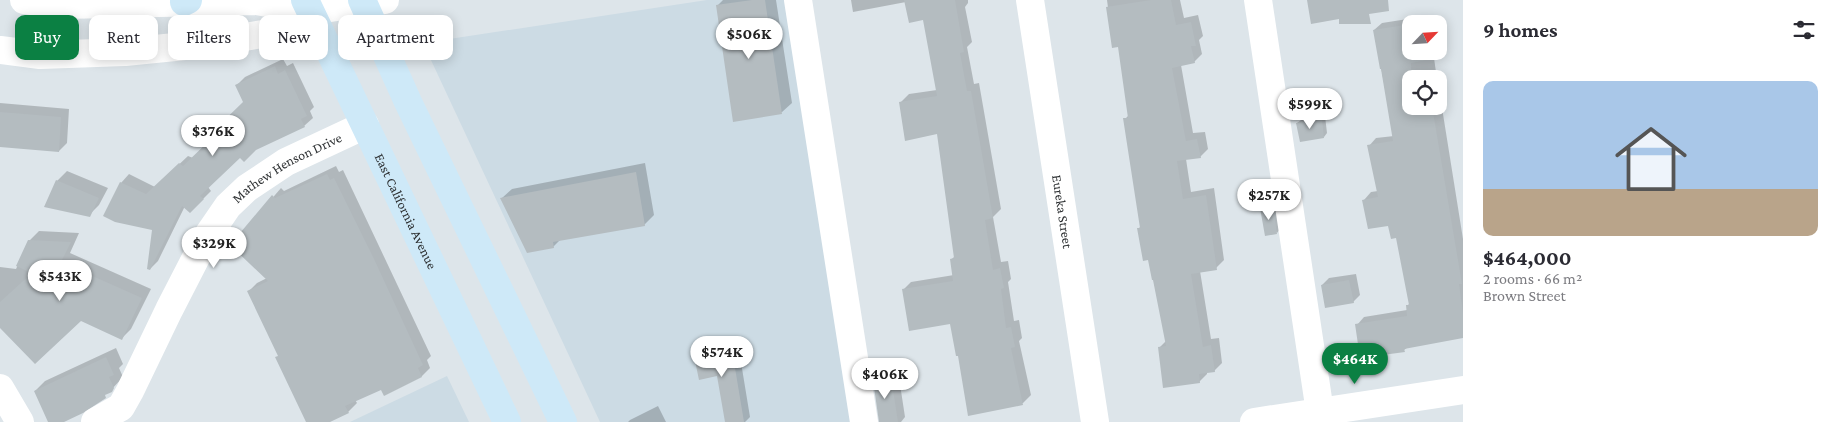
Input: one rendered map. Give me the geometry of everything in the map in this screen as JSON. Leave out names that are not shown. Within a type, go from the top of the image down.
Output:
[{"type":"main road","points":[[370,1],[408,102],[563,422]]},
{"type":"main road","name":"East California Avenue","points":[[308,5],[507,422]]},
{"type":"street","points":[[24,0],[63,5],[88,2],[186,1],[256,1],[308,5],[370,1]]},
{"type":"street","points":[[798,0],[864,422]]},
{"type":"street","name":"Eureka Street","points":[[1030,0],[1095,422]]},
{"type":"street","points":[[1258,0],[1320,412]]},
{"type":"street","points":[[0,50],[40,55],[125,52],[195,45],[269,33],[308,5]]},
{"type":"street","name":"Mathew Henson Drive","points":[[95,422],[120,407],[130,391],[168,310],[202,246],[228,206],[247,188],[286,162],[365,126]]},
{"type":"street","points":[[0,388],[20,422]]},
{"type":"street","points":[[1254,422],[1463,390]]},
{"type":"shaded area","points":[[707,0],[787,0],[852,422],[600,422],[431,60],[453,60],[453,38]]},
{"type":"shaded area","points":[[447,376],[469,422],[350,422]]},
{"type":"building","points":[[765,0],[782,114],[733,122],[716,5]]},
{"type":"building","points":[[904,0],[955,0],[964,52],[960,53],[967,91],[971,91],[993,218],[985,220],[993,270],[1000,268],[1004,288],[1001,289],[1006,328],[1011,327],[1015,347],[1011,348],[1023,405],[968,416],[958,356],[956,356],[950,324],[909,331],[902,289],[953,281],[950,259],[954,258],[937,134],[905,141],[899,102],[937,96],[923,20],[909,23]]},
{"type":"building","points":[[1151,0],[1171,0],[1176,25],[1191,22],[1196,46],[1191,46],[1195,63],[1172,68],[1186,141],[1197,139],[1201,158],[1177,161],[1183,199],[1206,195],[1217,270],[1191,274],[1203,347],[1211,345],[1215,372],[1199,374],[1200,383],[1163,388],[1158,347],[1166,346],[1153,280],[1148,260],[1143,261],[1137,228],[1140,228],[1123,118],[1128,118],[1118,47],[1112,48],[1106,7]]},
{"type":"building","points":[[1307,0],[1388,0],[1389,11],[1369,14],[1371,24],[1339,24],[1339,19],[1311,24]]},
{"type":"building","points":[[1402,25],[1402,60],[1426,60],[1411,63],[1411,70],[1402,70],[1402,115],[1434,115],[1462,284],[1459,284],[1463,313],[1463,338],[1404,349],[1405,352],[1360,358],[1355,324],[1407,316],[1406,305],[1409,305],[1396,238],[1391,239],[1388,226],[1368,229],[1362,200],[1378,197],[1367,145],[1393,141],[1373,30]]},
{"type":"building","points":[[275,66],[278,74],[285,70],[307,116],[301,119],[305,127],[256,150],[244,162],[240,158],[200,196],[204,199],[190,213],[182,206],[150,270],[147,269],[152,230],[115,222],[103,216],[120,182],[146,194],[179,163],[183,166],[211,139],[208,136],[243,102],[235,85]]},
{"type":"building","points":[[0,112],[61,117],[59,152],[0,147]]},
{"type":"building","points":[[1322,119],[1324,138],[1300,142],[1296,123]]},
{"type":"building","points":[[636,172],[645,226],[553,242],[554,248],[527,253],[500,198]]},
{"type":"building","points":[[327,174],[330,180],[334,178],[374,259],[423,365],[418,368],[422,377],[384,396],[381,390],[345,406],[349,413],[330,422],[306,422],[275,357],[278,356],[247,291],[268,281],[230,245],[272,195],[275,198]]},
{"type":"building","points":[[56,180],[99,198],[90,217],[44,207]]},
{"type":"building","points":[[1273,206],[1277,234],[1265,236],[1260,208]]},
{"type":"building","points":[[28,240],[71,242],[61,262],[142,298],[122,340],[81,321],[35,364],[0,328],[0,302],[32,273],[16,266]]},
{"type":"building","points":[[1349,280],[1354,303],[1325,308],[1321,285]]},
{"type":"building","points":[[731,344],[744,422],[725,422],[717,376],[699,380],[693,351]]},
{"type":"building","points":[[106,357],[114,375],[109,377],[114,388],[112,392],[105,395],[106,398],[83,413],[64,422],[48,422],[34,391]]},
{"type":"building","points":[[891,377],[898,422],[879,422],[873,380]]}]
